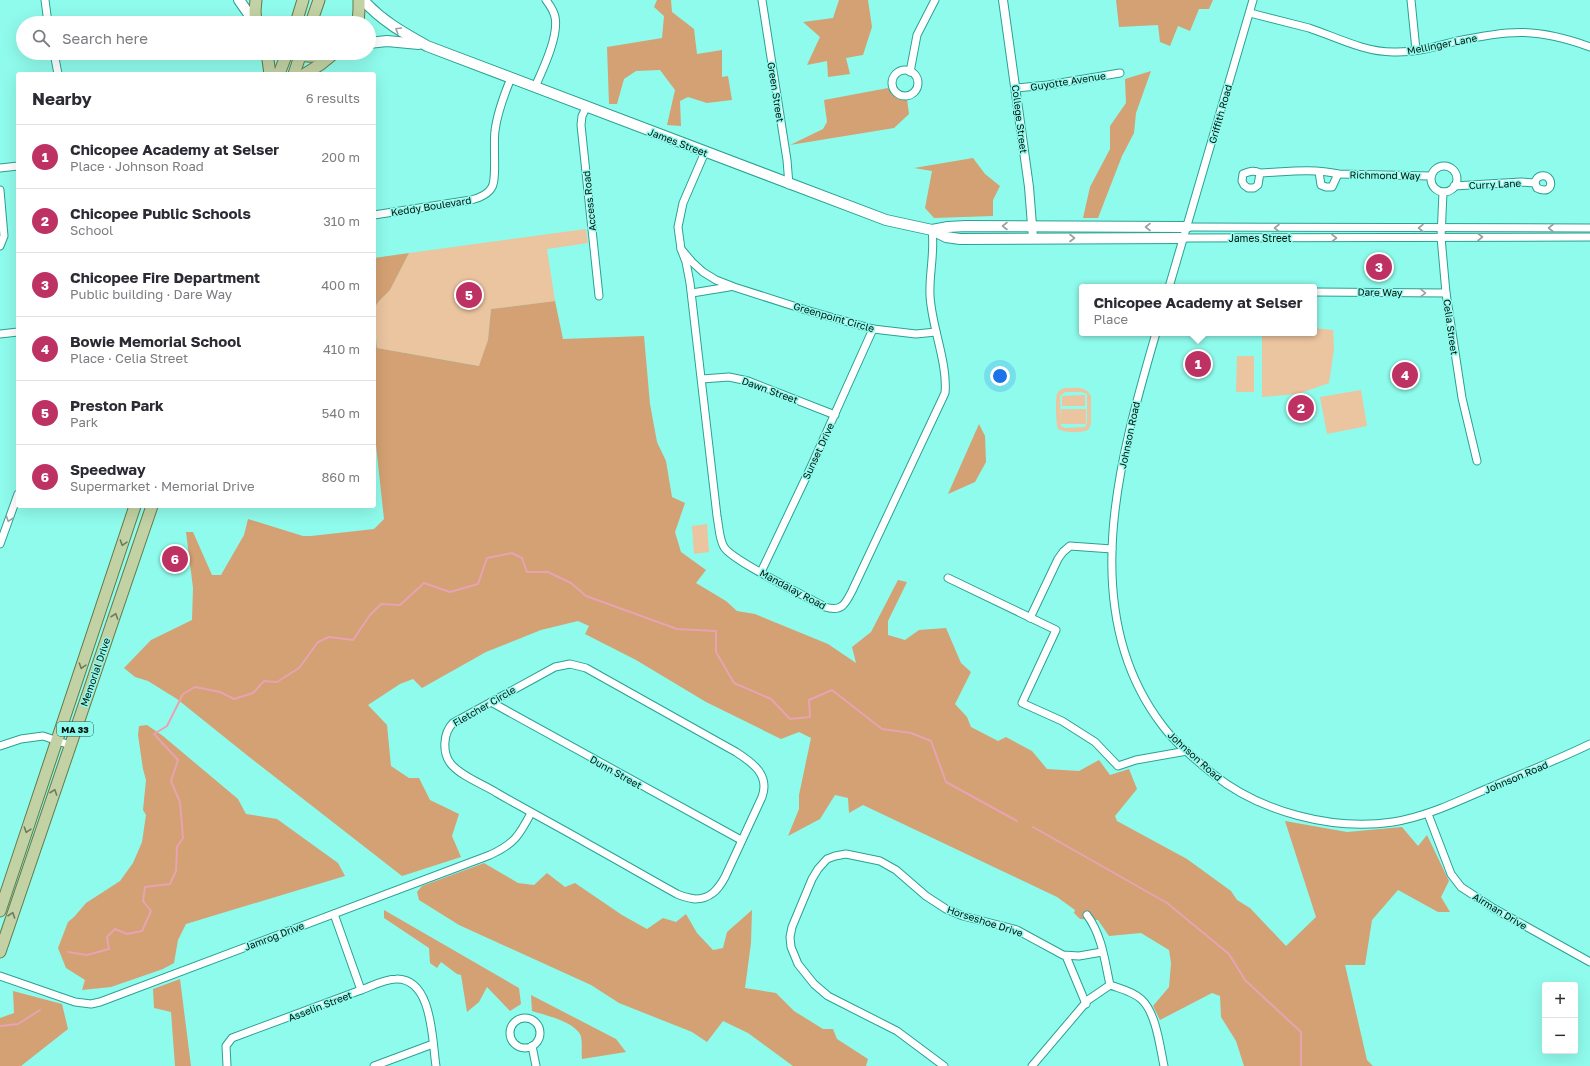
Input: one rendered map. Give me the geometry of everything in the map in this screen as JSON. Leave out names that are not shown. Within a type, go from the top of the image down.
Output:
[{"type":"main road","points":[[239,0],[251,16]]},
{"type":"main road","points":[[255,16],[256,0]]},
{"type":"main road","points":[[298,16],[303,0]]},
{"type":"main road","points":[[313,16],[319,0]]},
{"type":"main road","points":[[359,0],[359,16]]},
{"type":"main road","name":"James Street","points":[[363,0],[378,16],[389,24],[427,46],[535,86],[789,185],[886,220],[932,230],[946,238],[1183,238]]},
{"type":"main road","name":"James Street","points":[[376,42],[387,41],[427,46]]},
{"type":"main road","points":[[268,60],[270,72]]},
{"type":"main road","points":[[280,72],[284,60]]},
{"type":"main road","points":[[294,72],[298,60]]},
{"type":"main road","points":[[308,72],[327,60]]},
{"type":"main road","name":"James Street","points":[[932,230],[948,227],[1032,226],[1187,227]]},
{"type":"main road","name":"Memorial Drive","points":[[0,911],[134,508]]},
{"type":"main road","name":"Memorial Drive","points":[[0,952],[151,508]]},
{"type":"street","points":[[44,0],[47,16]]},
{"type":"street","points":[[535,86],[551,49],[554,29],[555,17],[546,0]]},
{"type":"street","name":"Green Street","points":[[762,0],[787,160],[789,185]]},
{"type":"street","points":[[910,72],[917,35],[935,0]]},
{"type":"street","name":"College Street","points":[[1003,0],[1029,187],[1032,238]]},
{"type":"street","name":"Griffith Road","points":[[1187,227],[1253,0]]},
{"type":"street","points":[[1410,0],[1416,50]]},
{"type":"street","name":"Mellinger Lane","points":[[1250,13],[1308,28],[1376,50],[1393,52],[1416,50],[1490,34],[1513,32],[1532,32],[1559,37],[1590,47]]},
{"type":"street","points":[[55,60],[58,72]]},
{"type":"street","name":"Guyotte Avenue","points":[[1016,88],[1048,85],[1120,73]]},
{"type":"street","name":"Keddy Boulevard","points":[[376,215],[464,201],[477,198],[490,190],[493,182],[494,137],[496,123],[511,78]]},
{"type":"street","name":"Access Road","points":[[587,106],[582,116],[582,125],[599,296]]},
{"type":"street","points":[[681,249],[678,234],[680,212],[692,180],[705,152]]},
{"type":"street","points":[[0,168],[16,166]]},
{"type":"street","points":[[1442,166],[1451,168],[1456,177],[1454,186],[1450,190],[1443,192],[1436,189],[1431,183],[1433,171],[1442,166]]},
{"type":"street","name":"Richmond Way","points":[[1319,172],[1321,185],[1326,188],[1332,187],[1338,174]]},
{"type":"street","name":"Richmond Way","points":[[1260,173],[1330,172],[1338,174],[1431,176]]},
{"type":"street","name":"Curry Lane","points":[[1454,186],[1520,182],[1535,183]]},
{"type":"street","points":[[0,190],[4,236],[0,246]]},
{"type":"street","name":"Celia Street","points":[[1443,192],[1441,237],[1446,293],[1462,398],[1477,461]]},
{"type":"street","points":[[1170,284],[1187,227]]},
{"type":"street","name":"James Street","points":[[1187,227],[1590,228]]},
{"type":"street","name":"Mandalay Road","points":[[681,249],[686,262],[692,294],[717,516],[723,546],[728,552],[760,572],[825,607],[833,609],[842,607],[848,600],[942,401],[946,386],[930,296],[934,241],[932,230]]},
{"type":"street","name":"James Street","points":[[1183,238],[1590,237]]},
{"type":"street","name":"Greenpoint Circle","points":[[681,249],[703,272],[716,280],[734,287],[806,310],[873,328],[907,334],[936,332]]},
{"type":"street","name":"Greenpoint Circle","points":[[692,294],[721,287],[734,287]]},
{"type":"street","name":"Dare Way","points":[[1317,292],[1446,293]]},
{"type":"street","name":"Sunset Drive","points":[[760,572],[835,415],[873,328]]},
{"type":"street","points":[[0,334],[16,332]]},
{"type":"street","name":"Johnson Road","points":[[1155,336],[1126,445],[1116,502],[1112,550],[1113,593],[1119,636],[1129,666],[1137,684],[1154,714],[1171,736],[1226,784],[1241,794],[1273,808],[1344,824],[1394,822],[1428,814],[1590,744]]},
{"type":"street","name":"Dawn Street","points":[[702,378],[729,377],[748,381],[835,415]]},
{"type":"street","points":[[0,544],[16,500]]},
{"type":"street","points":[[1030,618],[1058,559],[1070,546],[1112,550]]},
{"type":"street","points":[[948,578],[1056,630],[1022,703],[1062,721],[1095,742],[1118,766],[1136,760],[1187,751]]},
{"type":"street","name":"Fletcher Circle","points":[[574,664],[586,668],[736,752],[756,766],[763,778],[764,794],[741,840],[728,872],[716,891],[707,897],[689,898],[677,894],[531,813],[453,766],[447,757],[445,736],[450,726],[460,718],[491,702],[562,665],[574,664]]},
{"type":"street","name":"Dunn Street","points":[[491,702],[741,840]]},
{"type":"street","points":[[0,746],[43,736],[70,745]]},
{"type":"street","name":"Jamrog Drive","points":[[0,976],[71,1001],[83,1004],[96,1003],[498,852],[515,840],[531,813]]},
{"type":"street","name":"Airman Drive","points":[[1428,814],[1451,874],[1461,887],[1493,908],[1590,962]]},
{"type":"street","name":"Horseshoe Drive","points":[[944,1066],[897,1031],[828,996],[814,984],[798,964],[791,947],[790,937],[792,927],[812,879],[824,862],[831,857],[842,854],[880,861],[896,870],[926,896],[946,909],[963,916],[1017,930],[1054,951],[1066,956],[1080,956],[1102,952]]},
{"type":"street","name":"Asselin Street","points":[[227,1066],[226,1046],[232,1038],[361,990],[334,914]]},
{"type":"street","points":[[1088,915],[1095,927],[1110,985]]},
{"type":"street","points":[[1066,956],[1086,1004]]},
{"type":"street","points":[[361,990],[396,979],[412,985],[423,996],[428,1006],[436,1066]]},
{"type":"street","points":[[1032,1066],[1086,1004],[1110,985]]},
{"type":"street","points":[[1110,985],[1134,994],[1145,1003],[1155,1024],[1164,1066]]},
{"type":"street","points":[[527,1018],[537,1024],[540,1032],[539,1038],[532,1046],[526,1048],[521,1047],[512,1041],[510,1030],[516,1020],[527,1018]]},
{"type":"street","points":[[374,1066],[433,1044]]},
{"type":"street","points":[[532,1046],[536,1066]]},
{"type":"shaded area","points":[[657,0],[671,0],[672,12],[694,29],[697,54],[722,50],[722,77],[728,76],[732,100],[707,103],[688,97],[680,101],[681,126],[667,125],[675,90],[660,70],[636,71],[624,79],[617,104],[609,104],[607,47],[662,38],[664,16],[654,7]]},
{"type":"shaded area","points":[[839,0],[868,0],[872,27],[863,55],[846,58],[850,74],[828,77],[827,61],[807,65],[820,37],[803,22],[833,18]]},
{"type":"shaded area","points":[[1116,0],[1213,0],[1209,9],[1199,9],[1190,31],[1178,26],[1170,46],[1160,42],[1158,25],[1119,27]]},
{"type":"shaded area","points":[[1151,71],[1136,113],[1134,133],[1122,156],[1098,218],[1083,218],[1090,187],[1110,149],[1110,126],[1126,103],[1125,79]]},
{"type":"shaded area","points":[[888,88],[897,98],[907,99],[909,114],[894,128],[790,145],[823,129],[827,122],[824,100]]},
{"type":"shaded area","points":[[973,158],[985,174],[1000,186],[993,200],[993,216],[934,218],[925,208],[932,171],[914,168]]},
{"type":"shaded area","points":[[586,229],[588,243],[547,249],[555,301],[491,309],[488,340],[480,366],[377,348],[376,305],[390,290],[409,253]]},
{"type":"shaded area","points":[[409,253],[390,290],[376,305],[376,258]]},
{"type":"shaded area","points":[[555,301],[563,339],[644,336],[650,404],[657,442],[666,461],[672,497],[685,503],[675,532],[681,552],[706,570],[696,583],[726,601],[737,611],[755,614],[828,644],[856,663],[852,647],[871,632],[898,580],[907,582],[888,621],[888,635],[905,640],[919,630],[946,628],[961,663],[971,672],[955,704],[967,717],[971,727],[998,741],[1006,737],[1032,751],[1047,769],[1079,771],[1099,760],[1110,775],[1129,769],[1137,789],[1115,816],[1117,821],[1187,859],[1231,891],[1237,900],[1250,908],[1286,946],[1316,917],[1285,821],[1347,832],[1402,827],[1418,846],[1427,835],[1449,881],[1441,897],[1450,912],[1438,912],[1398,890],[1372,920],[1365,965],[1345,965],[1367,1060],[1373,1066],[1244,1066],[1236,1041],[1221,1017],[1220,996],[1212,993],[1160,1020],[1153,1006],[1169,987],[1171,963],[1169,950],[1141,933],[1109,936],[1098,920],[1080,919],[1074,913],[1075,910],[1057,897],[863,805],[849,813],[848,798],[835,795],[820,819],[788,836],[799,809],[799,795],[811,738],[799,732],[781,739],[706,702],[636,660],[585,634],[589,626],[578,621],[541,630],[486,652],[422,688],[413,679],[400,684],[368,705],[387,725],[391,766],[409,778],[419,778],[430,800],[459,814],[452,836],[461,857],[402,876],[177,699],[148,681],[135,677],[124,668],[151,640],[192,620],[193,588],[186,532],[193,532],[212,575],[221,575],[244,535],[248,519],[303,536],[374,529],[384,519],[376,445],[376,338],[377,348],[479,366],[488,340],[491,309]]},
{"type":"shaded area","points":[[1317,328],[1333,330],[1334,349],[1329,383],[1298,394],[1262,397],[1262,336],[1317,336]]},
{"type":"shaded area","points":[[1237,356],[1254,356],[1254,392],[1236,392]]},
{"type":"shaded area","points":[[1065,388],[1083,389],[1089,392],[1091,396],[1091,424],[1088,430],[1073,432],[1058,429],[1056,397],[1060,390]],"holes":[[[1065,392],[1082,392],[1087,394],[1087,423],[1085,427],[1065,428],[1061,426],[1060,396]]]},
{"type":"shaded area","points":[[1361,390],[1367,426],[1327,434],[1320,397]]},
{"type":"shaded area","points":[[1085,395],[1085,406],[1062,406],[1062,396]]},
{"type":"shaded area","points":[[1061,409],[1086,409],[1086,424],[1061,424]]},
{"type":"shaded area","points":[[979,424],[985,436],[986,462],[975,482],[948,494]]},
{"type":"shaded area","points":[[707,524],[709,552],[694,554],[692,526]]},
{"type":"shaded area","points":[[147,725],[163,736],[238,799],[246,814],[277,819],[338,863],[345,876],[186,924],[178,940],[174,963],[163,969],[111,987],[82,990],[85,980],[66,968],[58,948],[68,922],[86,903],[120,881],[133,863],[142,842],[146,815],[143,810],[146,780],[138,735],[139,726]]},
{"type":"shaded area","points":[[484,863],[518,883],[534,885],[547,873],[565,887],[575,883],[622,915],[647,929],[663,918],[676,922],[686,914],[697,933],[713,950],[723,948],[727,932],[752,910],[751,943],[745,988],[776,993],[794,1011],[823,1029],[833,1029],[837,1039],[868,1059],[866,1066],[793,1066],[748,1033],[723,1021],[707,1042],[692,1032],[619,1003],[591,985],[459,925],[419,900],[417,892],[422,886]]},
{"type":"shaded area","points":[[384,910],[519,988],[521,1004],[510,1011],[487,987],[479,1002],[467,1012],[461,975],[457,974],[441,962],[437,968],[430,963],[429,948],[384,918]]},
{"type":"shaded area","points":[[180,979],[191,1066],[175,1066],[171,1012],[154,1008],[153,989]]},
{"type":"shaded area","points":[[13,991],[62,1004],[68,1029],[21,1066],[0,1066],[0,1018],[14,1013]]},
{"type":"shaded area","points":[[531,995],[616,1039],[626,1052],[582,1059],[580,1034],[571,1025],[565,1022],[532,1011]]},
{"type":"waterway","points":[[68,952],[87,955],[109,949],[107,937],[115,929],[127,934],[142,931],[151,911],[143,901],[145,887],[170,884],[176,871],[177,847],[183,838],[180,802],[171,781],[178,760],[154,734],[167,726],[183,694],[195,687],[220,692],[234,699],[253,693],[264,681],[277,682],[299,668],[318,642],[329,637],[353,640],[370,615],[381,604],[400,605],[424,583],[450,592],[478,584],[487,558],[512,553],[522,558],[527,572],[548,572],[571,583],[586,596],[677,629],[716,631],[716,652],[734,683],[771,699],[790,719],[810,717],[809,700],[832,690],[882,729],[911,733],[931,741],[946,782],[1017,821]]},
{"type":"waterway","points":[[1033,827],[1167,903],[1229,954],[1245,980],[1301,1032],[1301,1066]]},
{"type":"waterway","points":[[0,1026],[18,1024],[40,1010]]},
{"type":"place","name":"Chicopee Fire Department","points":[[1379,267]]},
{"type":"place","name":"Preston Park","points":[[469,295]]},
{"type":"place","name":"Chicopee Academy at Selser","points":[[1198,364]]},
{"type":"place","name":"Bowie Memorial School","points":[[1405,375]]},
{"type":"place","name":"Chicopee Public Schools","points":[[1301,408]]},
{"type":"place","name":"Speedway","points":[[175,559]]}]
